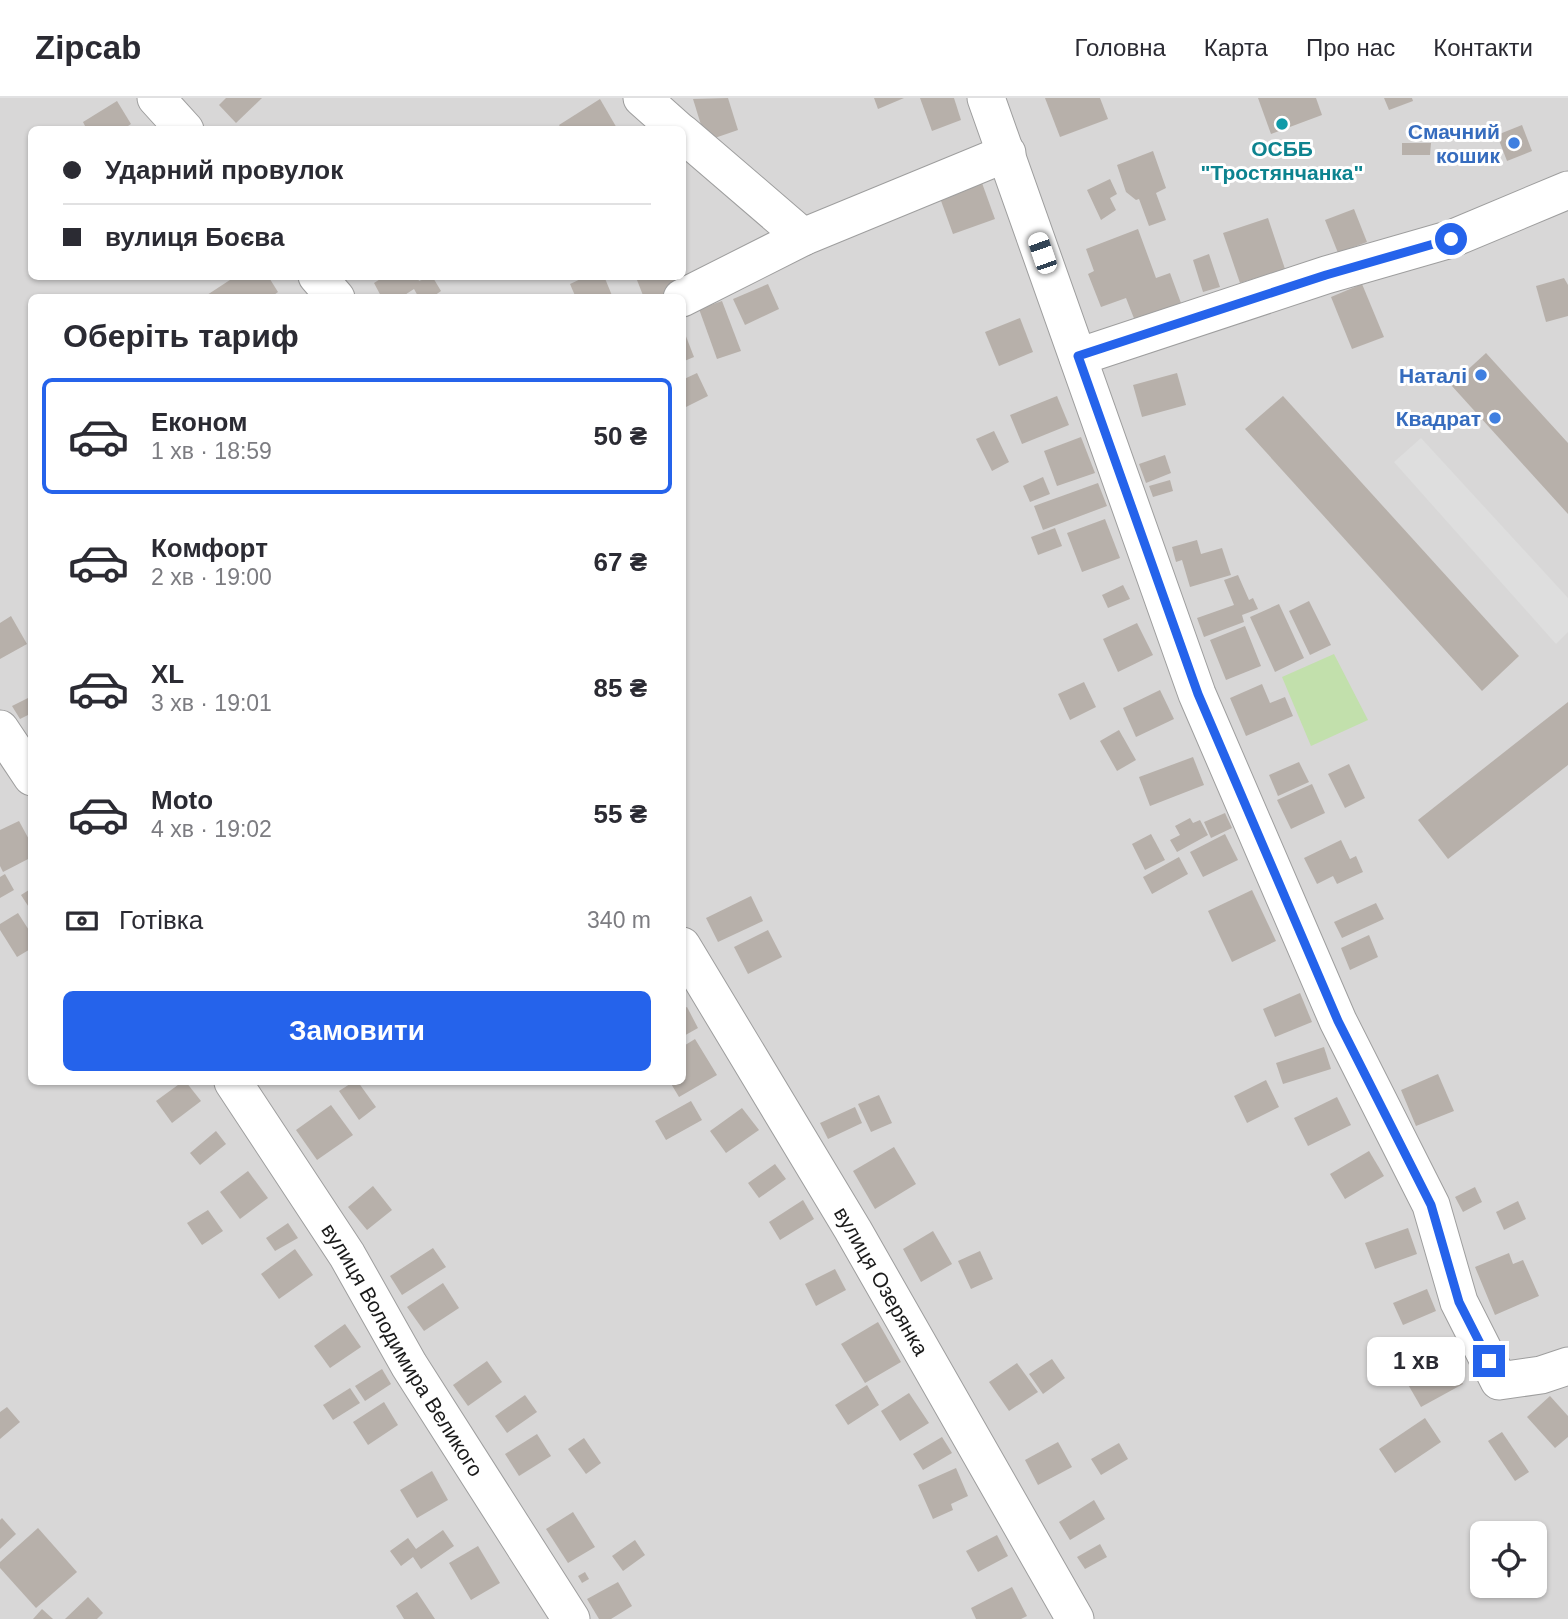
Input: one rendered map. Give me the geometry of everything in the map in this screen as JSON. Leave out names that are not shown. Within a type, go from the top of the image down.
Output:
[{"type":"street","points":[[156,98],[180,126]]},
{"type":"street","points":[[642,98],[674,126]]},
{"type":"street","points":[[986,98],[1198,694],[1338,1021],[1431,1205],[1459,1302],[1499,1381],[1541,1375],[1568,1366]]},
{"type":"street","points":[[686,137],[803,237]]},
{"type":"street","points":[[686,296],[803,237],[1007,153]]},
{"type":"street","points":[[1078,356],[1326,275],[1451,239],[1568,191]]},
{"type":"street","points":[[320,280],[333,294]]},
{"type":"street","points":[[0,729],[28,771]]},
{"type":"street","name":"вулиця Озерянка","points":[[686,953],[853,1230],[1075,1619]]},
{"type":"street","name":"вулиця Володимира Великого","points":[[235,1085],[348,1255],[409,1365],[571,1619]]},
{"type":"shaded area","points":[[0,98],[1568,98],[1568,1619],[0,1619]]},
{"type":"shaded area","points":[[1421,438],[1568,598],[1568,632],[1556,644],[1394,462]]},
{"type":"green space","points":[[1334,654],[1368,720],[1311,746],[1282,677]]},
{"type":"building","points":[[226,98],[262,98],[236,123],[219,105]]},
{"type":"building","points":[[728,98],[738,130],[706,141],[693,99]]},
{"type":"building","points":[[874,98],[904,98],[878,109]]},
{"type":"building","points":[[920,98],[954,98],[961,120],[932,131]]},
{"type":"building","points":[[1045,98],[1100,98],[1108,119],[1060,137]]},
{"type":"building","name":"ОСББ \"Тростянчанка\"","points":[[1258,98],[1316,98],[1322,115],[1271,134]]},
{"type":"building","points":[[1384,98],[1412,98],[1413,101],[1389,110]]},
{"type":"building","points":[[600,99],[616,126],[560,126]]},
{"type":"building","points":[[117,101],[131,124],[85,126],[83,122]]},
{"type":"building","name":"Смачний кошик","points":[[1522,125],[1532,151],[1507,161],[1497,135]]},
{"type":"building","points":[[1402,143],[1431,143],[1430,155],[1402,155]]},
{"type":"building","points":[[1153,151],[1166,188],[1156,193],[1166,220],[1149,226],[1139,199],[1136,200],[1126,192],[1117,165]]},
{"type":"building","points":[[1110,179],[1117,194],[1110,198],[1116,210],[1101,220],[1087,190]]},
{"type":"building","points":[[982,183],[995,219],[953,234],[940,198]]},
{"type":"building","points":[[1354,209],[1367,242],[1338,253],[1325,220]]},
{"type":"building","points":[[1268,218],[1285,269],[1240,283],[1223,233]]},
{"type":"building","points":[[1138,229],[1156,278],[1170,273],[1181,303],[1135,321],[1126,298],[1101,307],[1088,274],[1094,271],[1086,249]]},
{"type":"building","points":[[1209,254],[1220,287],[1203,292],[1193,260]]},
{"type":"building","points":[[1564,278],[1568,285],[1568,316],[1546,322],[1536,286]]},
{"type":"building","points":[[230,280],[270,280],[278,292],[275,294],[209,294]]},
{"type":"building","points":[[379,280],[434,280],[441,291],[437,294],[417,294],[414,289],[406,294],[380,294],[374,283]]},
{"type":"building","points":[[578,280],[606,280],[611,294],[574,294],[570,284]]},
{"type":"building","points":[[637,280],[676,280],[679,288],[666,294],[642,294]]},
{"type":"building","points":[[768,284],[779,309],[745,325],[733,299]]},
{"type":"building","points":[[1362,284],[1384,337],[1352,349],[1331,297]]},
{"type":"building","points":[[722,301],[741,351],[717,359],[699,309]]},
{"type":"building","points":[[1020,318],[1033,352],[999,366],[985,332]]},
{"type":"building","points":[[686,336],[694,357],[686,360]]},
{"type":"building","points":[[1486,353],[1568,443],[1568,514],[1451,385]]},
{"type":"building","points":[[697,373],[708,396],[686,407],[686,378]]},
{"type":"building","points":[[1177,373],[1186,405],[1142,417],[1133,385]]},
{"type":"building","points":[[1057,396],[1069,425],[1022,444],[1010,415]]},
{"type":"building","points":[[1283,396],[1519,656],[1482,691],[1245,429]]},
{"type":"building","points":[[994,431],[1009,462],[992,471],[976,439]]},
{"type":"building","points":[[1081,437],[1095,473],[1057,486],[1044,451]]},
{"type":"building","points":[[1165,455],[1171,473],[1146,483],[1139,464]]},
{"type":"building","points":[[1043,477],[1050,494],[1030,502],[1023,486]]},
{"type":"building","points":[[1170,480],[1173,491],[1153,497],[1149,486]]},
{"type":"building","points":[[1098,483],[1107,506],[1043,530],[1034,506]]},
{"type":"building","points":[[1105,519],[1120,558],[1082,572],[1067,533]]},
{"type":"building","points":[[1055,528],[1062,546],[1038,555],[1031,537]]},
{"type":"building","points":[[1197,540],[1201,554],[1222,548],[1231,575],[1190,587],[1182,560],[1176,562],[1172,547]]},
{"type":"building","points":[[1238,575],[1249,600],[1253,598],[1258,609],[1242,615],[1244,622],[1204,637],[1197,618],[1234,605],[1224,580]]},
{"type":"building","points":[[1123,585],[1130,599],[1108,608],[1102,595]]},
{"type":"building","points":[[1309,601],[1331,645],[1310,655],[1289,611]]},
{"type":"building","points":[[1279,604],[1304,658],[1275,672],[1250,617]]},
{"type":"building","points":[[11,616],[27,644],[0,659],[0,623]]},
{"type":"building","points":[[1137,623],[1153,655],[1118,672],[1103,639]]},
{"type":"building","points":[[1245,626],[1261,666],[1226,680],[1210,640]]},
{"type":"building","points":[[1084,682],[1096,707],[1070,720],[1058,694]]},
{"type":"building","points":[[1262,684],[1270,703],[1285,697],[1293,716],[1246,736],[1230,698]]},
{"type":"building","points":[[1160,690],[1174,719],[1136,737],[1123,708]]},
{"type":"building","points":[[28,698],[28,715],[20,719],[12,706]]},
{"type":"building","points":[[1568,702],[1568,765],[1448,859],[1418,820]]},
{"type":"building","points":[[1119,730],[1136,760],[1117,771],[1100,741]]},
{"type":"building","points":[[1193,757],[1204,785],[1150,806],[1139,777]]},
{"type":"building","points":[[1299,762],[1309,782],[1278,796],[1269,775]]},
{"type":"building","points":[[1349,764],[1365,798],[1345,808],[1328,774]]},
{"type":"building","points":[[1312,784],[1325,813],[1291,829],[1277,800]]},
{"type":"building","points":[[1225,813],[1232,828],[1211,838],[1204,822]]},
{"type":"building","points":[[1190,818],[1193,823],[1200,820],[1208,835],[1177,852],[1170,840],[1180,835],[1175,826]]},
{"type":"building","points":[[19,821],[28,838],[28,859],[3,872],[0,866],[0,830]]},
{"type":"building","points":[[1151,834],[1165,860],[1145,870],[1132,844]]},
{"type":"building","points":[[1225,834],[1238,860],[1203,877],[1190,852]]},
{"type":"building","points":[[1341,840],[1350,859],[1356,856],[1363,872],[1337,884],[1333,876],[1317,884],[1304,858]]},
{"type":"building","points":[[1179,857],[1188,874],[1152,894],[1143,877]]},
{"type":"building","points":[[5,874],[14,890],[0,898],[0,877]]},
{"type":"building","points":[[1252,890],[1276,941],[1232,962],[1208,911]]},
{"type":"building","points":[[28,891],[28,906],[21,895]]},
{"type":"building","points":[[751,896],[763,921],[718,942],[706,918]]},
{"type":"building","points":[[1376,903],[1384,919],[1342,938],[1334,922]]},
{"type":"building","points":[[18,913],[28,929],[28,950],[17,957],[0,930],[0,924]]},
{"type":"building","points":[[768,930],[782,957],[748,974],[734,947]]},
{"type":"building","points":[[1369,935],[1378,957],[1350,970],[1341,948]]},
{"type":"building","points":[[1300,993],[1312,1022],[1275,1037],[1263,1009]]},
{"type":"building","points":[[686,1007],[698,1028],[686,1035]]},
{"type":"building","points":[[695,1039],[717,1075],[679,1097],[672,1085],[686,1085],[686,1045]]},
{"type":"building","points":[[1324,1047],[1331,1069],[1283,1084],[1276,1063]]},
{"type":"building","points":[[1438,1074],[1454,1111],[1416,1126],[1401,1090]]},
{"type":"building","points":[[1266,1080],[1279,1107],[1247,1123],[1234,1096]]},
{"type":"building","points":[[178,1085],[188,1085],[201,1101],[172,1123],[156,1101]]},
{"type":"building","points":[[348,1085],[360,1085],[376,1107],[359,1120],[339,1091]]},
{"type":"building","points":[[879,1095],[892,1123],[871,1132],[858,1104]]},
{"type":"building","points":[[1337,1097],[1351,1125],[1308,1146],[1294,1118]]},
{"type":"building","points":[[691,1101],[702,1120],[666,1140],[655,1121]]},
{"type":"building","points":[[331,1105],[353,1135],[317,1160],[296,1130]]},
{"type":"building","points":[[855,1107],[862,1123],[828,1139],[820,1123]]},
{"type":"building","points":[[742,1108],[759,1130],[726,1153],[710,1131]]},
{"type":"building","points":[[216,1131],[226,1144],[200,1165],[190,1153]]},
{"type":"building","points":[[894,1147],[916,1184],[875,1209],[853,1171]]},
{"type":"building","points":[[1369,1151],[1384,1176],[1345,1199],[1330,1174]]},
{"type":"building","points":[[775,1164],[786,1179],[759,1198],[748,1183]]},
{"type":"building","points":[[248,1171],[268,1198],[240,1219],[220,1192]]},
{"type":"building","points":[[373,1186],[392,1210],[367,1230],[348,1207]]},
{"type":"building","points":[[1475,1187],[1482,1202],[1463,1212],[1455,1197]]},
{"type":"building","points":[[803,1200],[814,1219],[780,1240],[769,1222]]},
{"type":"building","points":[[1518,1201],[1526,1219],[1504,1230],[1496,1212]]},
{"type":"building","points":[[208,1210],[223,1231],[202,1245],[187,1223]]},
{"type":"building","points":[[288,1223],[298,1238],[275,1251],[266,1238]]},
{"type":"building","points":[[1408,1228],[1417,1254],[1375,1269],[1365,1243]]},
{"type":"building","points":[[933,1231],[952,1264],[921,1282],[903,1249]]},
{"type":"building","points":[[433,1248],[446,1267],[402,1295],[390,1276]]},
{"type":"building","points":[[295,1249],[313,1275],[279,1299],[261,1274]]},
{"type":"building","points":[[980,1251],[993,1279],[971,1289],[958,1261]]},
{"type":"building","points":[[1509,1253],[1513,1264],[1523,1260],[1539,1296],[1495,1315],[1475,1267]]},
{"type":"building","points":[[835,1269],[846,1290],[816,1306],[805,1284]]},
{"type":"building","points":[[443,1283],[459,1308],[424,1331],[407,1307]]},
{"type":"building","points":[[1427,1289],[1436,1311],[1403,1325],[1393,1303]]},
{"type":"building","points":[[878,1322],[901,1362],[865,1383],[841,1344]]},
{"type":"building","points":[[345,1324],[361,1347],[330,1368],[314,1346]]},
{"type":"building","points":[[1449,1358],[1463,1384],[1421,1407],[1406,1381]]},
{"type":"building","points":[[1052,1359],[1065,1378],[1043,1394],[1029,1374]]},
{"type":"building","points":[[487,1361],[502,1382],[468,1406],[453,1385]]},
{"type":"building","points":[[1017,1363],[1038,1392],[1009,1411],[989,1382]]},
{"type":"building","points":[[382,1369],[391,1384],[365,1401],[355,1386]]},
{"type":"building","points":[[867,1385],[879,1405],[848,1425],[835,1405]]},
{"type":"building","points":[[350,1388],[360,1403],[333,1420],[323,1405]]},
{"type":"building","points":[[909,1393],[929,1423],[900,1441],[881,1411]]},
{"type":"building","points":[[525,1395],[537,1412],[507,1433],[495,1416]]},
{"type":"building","points":[[1550,1396],[1568,1416],[1568,1437],[1555,1448],[1527,1417]]},
{"type":"building","points":[[384,1402],[398,1425],[368,1445],[353,1422]]},
{"type":"building","points":[[7,1407],[20,1422],[0,1439],[0,1412]]},
{"type":"building","points":[[1425,1418],[1441,1442],[1395,1473],[1379,1449]]},
{"type":"building","points":[[1502,1432],[1529,1472],[1515,1481],[1488,1441]]},
{"type":"building","points":[[537,1434],[551,1456],[519,1476],[505,1454]]},
{"type":"building","points":[[942,1437],[952,1453],[923,1470],[913,1454]]},
{"type":"building","points":[[584,1438],[601,1463],[586,1474],[568,1449]]},
{"type":"building","points":[[1058,1442],[1072,1467],[1038,1485],[1025,1460]]},
{"type":"building","points":[[1119,1443],[1128,1459],[1101,1475],[1091,1459]]},
{"type":"building","points":[[956,1468],[968,1496],[951,1504],[953,1510],[933,1519],[918,1485]]},
{"type":"building","points":[[432,1471],[448,1500],[417,1518],[400,1490]]},
{"type":"building","points":[[1094,1500],[1105,1519],[1070,1540],[1059,1522]]},
{"type":"building","points":[[573,1512],[595,1547],[568,1563],[546,1529]]},
{"type":"building","points":[[2,1518],[16,1534],[0,1549],[0,1520]]},
{"type":"building","points":[[38,1528],[77,1572],[36,1608],[0,1568],[0,1562]]},
{"type":"building","points":[[443,1530],[454,1546],[421,1569],[413,1557],[401,1566],[390,1551],[408,1538],[416,1549]]},
{"type":"building","points":[[997,1535],[1008,1556],[978,1572],[966,1551]]},
{"type":"building","points":[[635,1540],[645,1555],[623,1571],[612,1556]]},
{"type":"building","points":[[1100,1544],[1107,1557],[1085,1569],[1077,1557]]},
{"type":"building","points":[[478,1546],[500,1583],[471,1600],[449,1563]]},
{"type":"building","points":[[585,1572],[589,1579],[582,1583],[578,1576]]},
{"type":"building","points":[[618,1582],[632,1606],[611,1619],[599,1619],[587,1599]]},
{"type":"building","points":[[1012,1587],[1027,1616],[1021,1619],[976,1619],[971,1608]]},
{"type":"building","points":[[417,1592],[435,1619],[404,1619],[396,1606]]},
{"type":"building","points":[[88,1597],[103,1613],[97,1619],[65,1619]]},
{"type":"building","points":[[42,1609],[53,1619],[33,1619]]},
{"type":"place","name":"ОСББ \"Тростянчанка\"","points":[[1282,124]]},
{"type":"place","name":"Смачний кошик","points":[[1514,143]]},
{"type":"place","name":"Наталі","points":[[1481,375]]},
{"type":"place","name":"Квадрат","points":[[1495,418]]},
{"type":"route","points":[[1451,239],[1326,275],[1078,356],[1198,694],[1338,1021],[1431,1205],[1459,1302],[1489,1361]]}]
